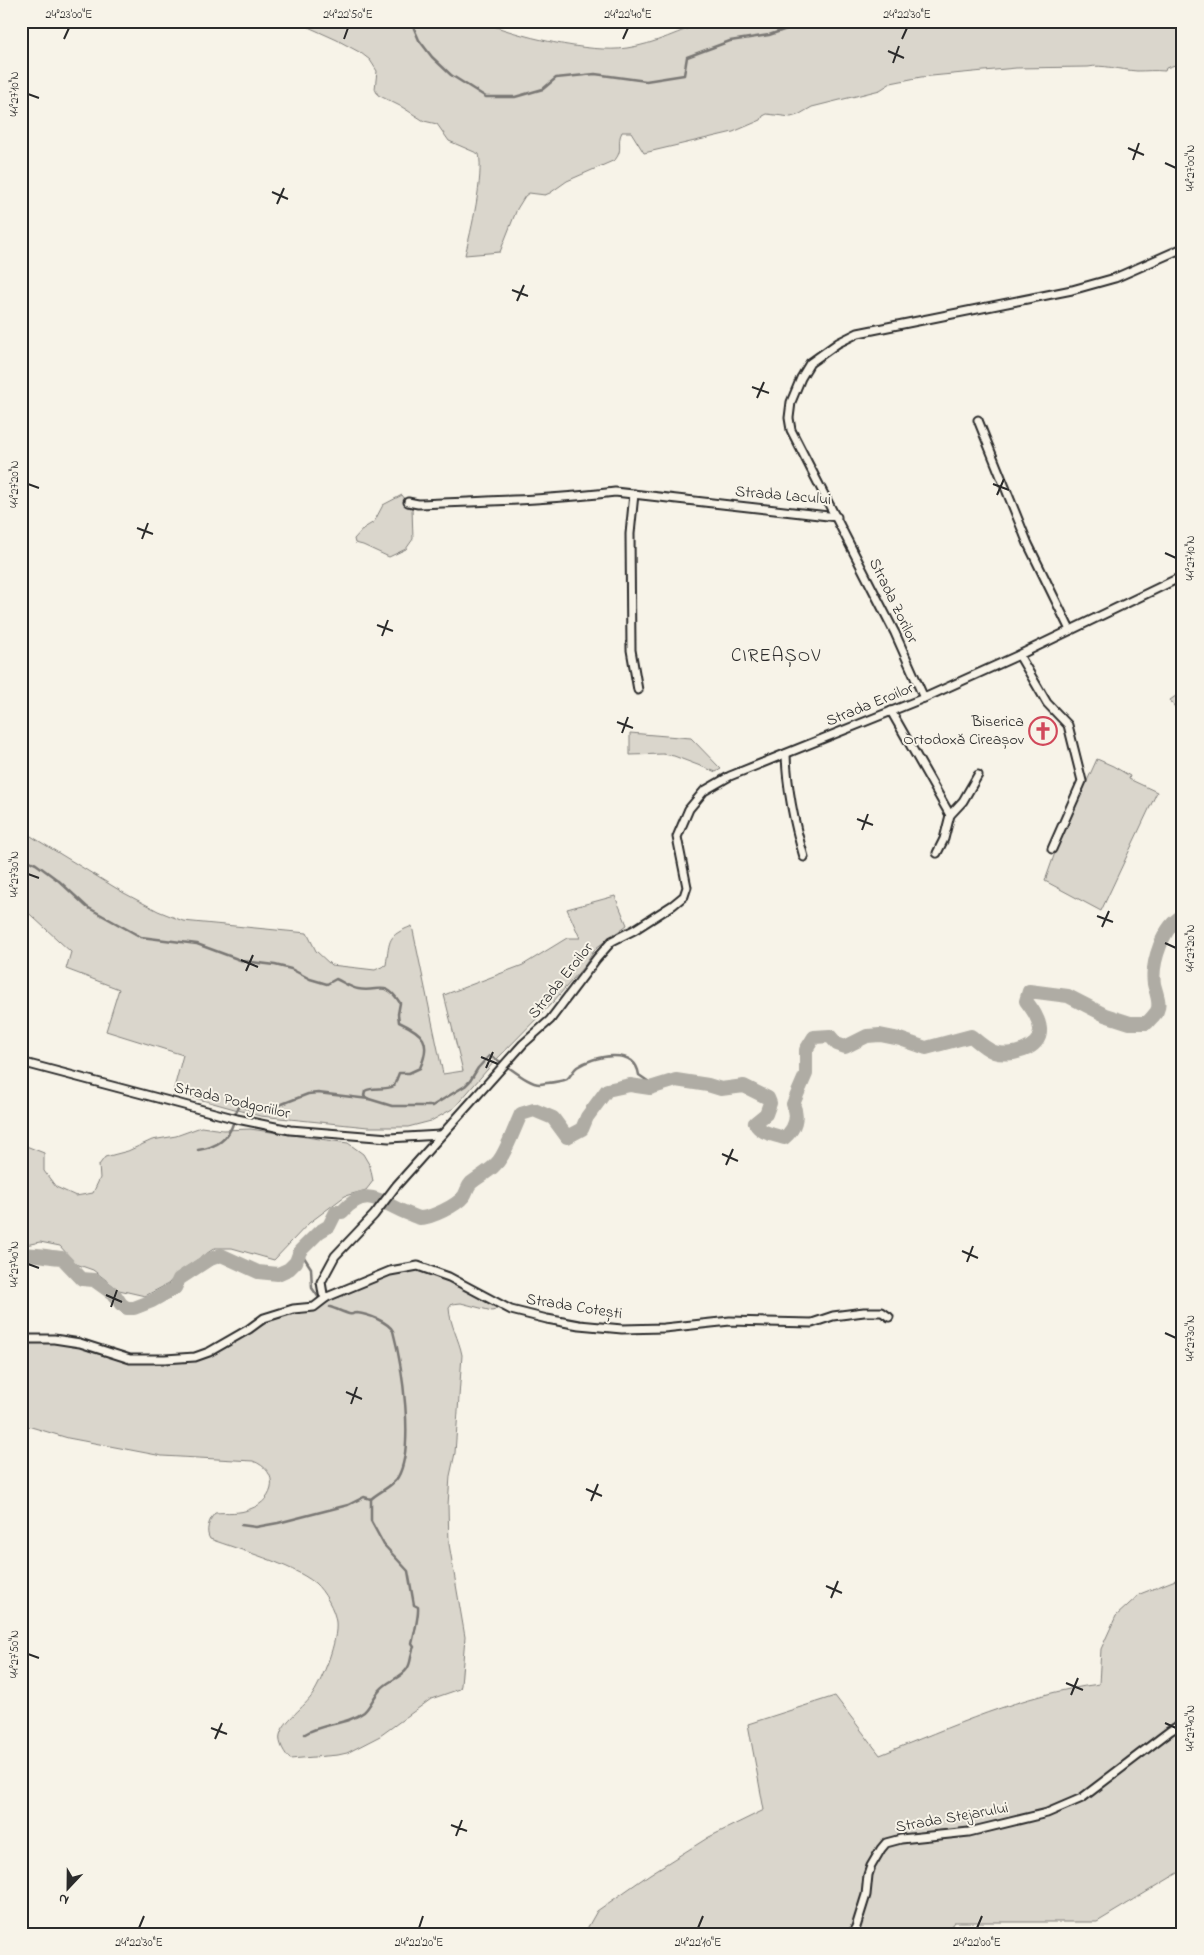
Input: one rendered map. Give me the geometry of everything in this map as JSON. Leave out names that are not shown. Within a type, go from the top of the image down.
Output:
[{"type":"street","name":"Strada Lacului","points":[[837,517],[791,430],[789,418],[791,402],[801,378],[810,363],[824,352],[858,333],[1055,294],[1115,278],[1183,248]]},
{"type":"street","points":[[978,420],[1028,544],[1070,630]]},
{"type":"street","name":"Strada Lacului","points":[[408,502],[418,504],[578,496],[615,492],[837,517]]},
{"type":"street","points":[[634,494],[630,534],[631,650],[638,690]]},
{"type":"street","name":"Strada Zorilor","points":[[837,517],[895,633],[924,698]]},
{"type":"street","name":"Strada Eroilor","points":[[327,1297],[323,1294],[321,1282],[335,1256],[502,1067],[523,1044],[550,1020],[612,941],[673,905],[684,896],[687,887],[677,837],[689,809],[704,791],[730,776],[924,698],[1182,578]]},
{"type":"street","points":[[1019,655],[1047,703],[1068,725],[1082,781],[1052,849]]},
{"type":"street","points":[[891,711],[950,815]]},
{"type":"street","points":[[786,754],[786,772],[793,819],[804,857]]},
{"type":"street","points":[[937,853],[944,839],[950,815],[962,801],[978,775]]},
{"type":"street","name":"Strada Podgoriilor","points":[[21,1062],[238,1119],[290,1130],[389,1138],[440,1136]]},
{"type":"street","name":"Strada Cotești","points":[[327,1297],[390,1271],[418,1266],[449,1276],[511,1310],[580,1325],[622,1329],[664,1328],[730,1321],[812,1323],[833,1316],[864,1312],[882,1312],[889,1317]]},
{"type":"street","points":[[21,1338],[54,1339],[80,1343],[130,1359],[195,1357],[209,1352],[264,1318],[293,1309],[314,1307],[327,1297]]},
{"type":"street","name":"Strada Stejarului","points":[[852,1934],[866,1895],[871,1866],[880,1849],[886,1844],[901,1839],[969,1832],[1047,1813],[1082,1798],[1183,1723]]},
{"type":"shaded area","points":[[295,21],[481,21],[533,38],[574,46],[612,49],[648,44],[707,21],[1183,21],[1183,68],[1175,65],[1166,68],[1165,71],[1137,71],[1099,66],[1016,68],[921,77],[891,83],[880,90],[812,107],[791,117],[767,114],[761,120],[733,132],[644,153],[631,132],[622,132],[619,153],[615,160],[567,181],[545,195],[529,193],[525,196],[517,209],[500,252],[465,255],[480,176],[479,154],[449,141],[437,124],[424,121],[378,95],[375,89],[377,71],[370,60],[361,53]]},
{"type":"shaded area","points":[[402,495],[412,508],[413,539],[406,549],[389,557],[355,543],[354,539],[364,528],[374,522],[383,505]]},
{"type":"shaded area","points":[[1183,691],[1183,719],[1170,700]]},
{"type":"shaded area","points":[[630,733],[691,738],[721,769],[716,772],[674,756],[663,754],[630,755]]},
{"type":"shaded area","points":[[1097,759],[1130,776],[1129,779],[1157,792],[1101,911],[1045,881],[1057,847]]},
{"type":"shaded area","points":[[21,830],[124,893],[158,911],[183,921],[307,933],[316,951],[331,965],[375,970],[386,965],[391,940],[398,933],[412,926],[443,1074],[463,1071],[444,995],[523,965],[567,938],[580,938],[567,909],[615,896],[627,925],[596,948],[585,965],[553,1002],[494,1062],[454,1108],[431,1121],[408,1127],[368,1127],[260,1116],[173,1092],[183,1055],[106,1031],[119,989],[66,969],[71,952],[21,906]]},
{"type":"shaded area","points":[[201,1127],[223,1130],[250,1129],[348,1143],[363,1154],[370,1166],[373,1181],[366,1190],[345,1196],[309,1223],[274,1260],[232,1248],[215,1248],[180,1271],[168,1284],[145,1296],[119,1290],[93,1270],[76,1264],[60,1246],[40,1242],[21,1246],[21,1144],[44,1153],[44,1171],[56,1187],[76,1196],[93,1193],[100,1178],[99,1165],[105,1157],[128,1151],[152,1140],[176,1136]]},
{"type":"shaded area","points":[[416,1270],[432,1273],[451,1281],[496,1307],[492,1311],[461,1303],[452,1304],[449,1308],[462,1355],[455,1453],[450,1476],[448,1505],[449,1544],[465,1637],[460,1689],[431,1699],[380,1736],[347,1753],[290,1759],[281,1745],[280,1735],[285,1725],[313,1694],[321,1679],[335,1639],[336,1622],[334,1612],[322,1591],[305,1576],[279,1564],[210,1539],[208,1533],[209,1522],[215,1513],[246,1511],[259,1505],[265,1499],[271,1485],[268,1471],[253,1461],[162,1456],[68,1438],[21,1424],[21,1343],[70,1343],[94,1353],[127,1362],[196,1360],[227,1347],[276,1318],[318,1309],[327,1300],[387,1276]]},
{"type":"shaded area","points":[[1183,1577],[1183,1870],[1097,1922],[954,1922],[945,1934],[584,1934],[597,1911],[650,1874],[709,1837],[764,1810],[748,1724],[835,1696],[880,1755],[1015,1703],[1042,1695],[1099,1684],[1101,1649],[1116,1616],[1140,1594]]},
{"type":"waterway","points":[[401,21],[413,26],[419,40],[432,57],[451,75],[486,97],[515,97],[543,89],[556,78],[595,74],[646,81],[684,75],[687,57],[730,41],[769,35],[810,21]]},
{"type":"waterway","points":[[21,857],[36,864],[59,881],[87,907],[141,937],[197,944],[243,961],[291,969],[310,979],[327,984],[336,979],[355,988],[365,990],[381,988],[390,991],[400,1003],[399,1022],[414,1030],[423,1039],[425,1044],[424,1059],[420,1068],[409,1073],[399,1073],[394,1086],[365,1091],[364,1096],[369,1099]]},
{"type":"waterway","points":[[21,1255],[62,1258],[82,1279],[94,1280],[115,1295],[121,1304],[127,1308],[134,1308],[152,1301],[175,1288],[179,1279],[208,1260],[221,1255],[258,1272],[278,1274],[289,1269],[296,1262],[300,1251],[319,1232],[329,1226],[336,1212],[342,1212],[351,1203],[367,1197],[375,1198],[420,1218],[437,1214],[460,1200],[471,1183],[499,1161],[521,1114],[534,1110],[553,1118],[567,1137],[582,1129],[587,1117],[607,1090],[630,1085],[650,1088],[676,1080],[721,1089],[744,1086],[768,1098],[770,1103],[766,1114],[755,1123],[758,1127],[768,1133],[784,1138],[791,1131],[795,1123],[796,1114],[793,1104],[806,1074],[806,1050],[814,1037],[830,1036],[837,1044],[845,1047],[867,1036],[880,1035],[900,1039],[926,1048],[971,1036],[994,1052],[1016,1052],[1030,1047],[1039,1036],[1038,1021],[1026,1001],[1029,991],[1068,996],[1105,1015],[1130,1023],[1147,1023],[1158,1008],[1154,984],[1154,966],[1160,946],[1170,928],[1183,916]]},
{"type":"waterway","points":[[198,1150],[216,1145],[225,1138],[232,1128],[240,1106],[251,1109],[269,1109],[308,1094],[318,1093],[369,1099],[392,1106],[432,1106],[465,1086],[489,1056],[522,1077],[540,1084],[567,1079],[577,1067],[593,1060],[603,1057],[622,1057],[630,1060],[636,1066],[639,1075],[655,1086]]},
{"type":"waterway","points":[[300,1251],[311,1268],[312,1288],[319,1298]]},
{"type":"waterway","points":[[305,1734],[312,1730],[343,1722],[364,1712],[378,1692],[407,1669],[414,1647],[412,1644],[418,1611],[418,1607],[414,1605],[408,1571],[384,1545],[371,1521],[371,1499],[398,1477],[403,1464],[406,1446],[403,1384],[393,1331],[387,1325],[367,1315],[349,1314],[330,1307]]},
{"type":"waterway","points":[[241,1525],[256,1527],[278,1523],[348,1505],[364,1497],[371,1499]]},
{"type":"place","name":"Biserica Ortodoxă Cireașov","points":[[1043,731]]},
{"type":"district","name":"CIREAȘOV","points":[[776,656]]}]
